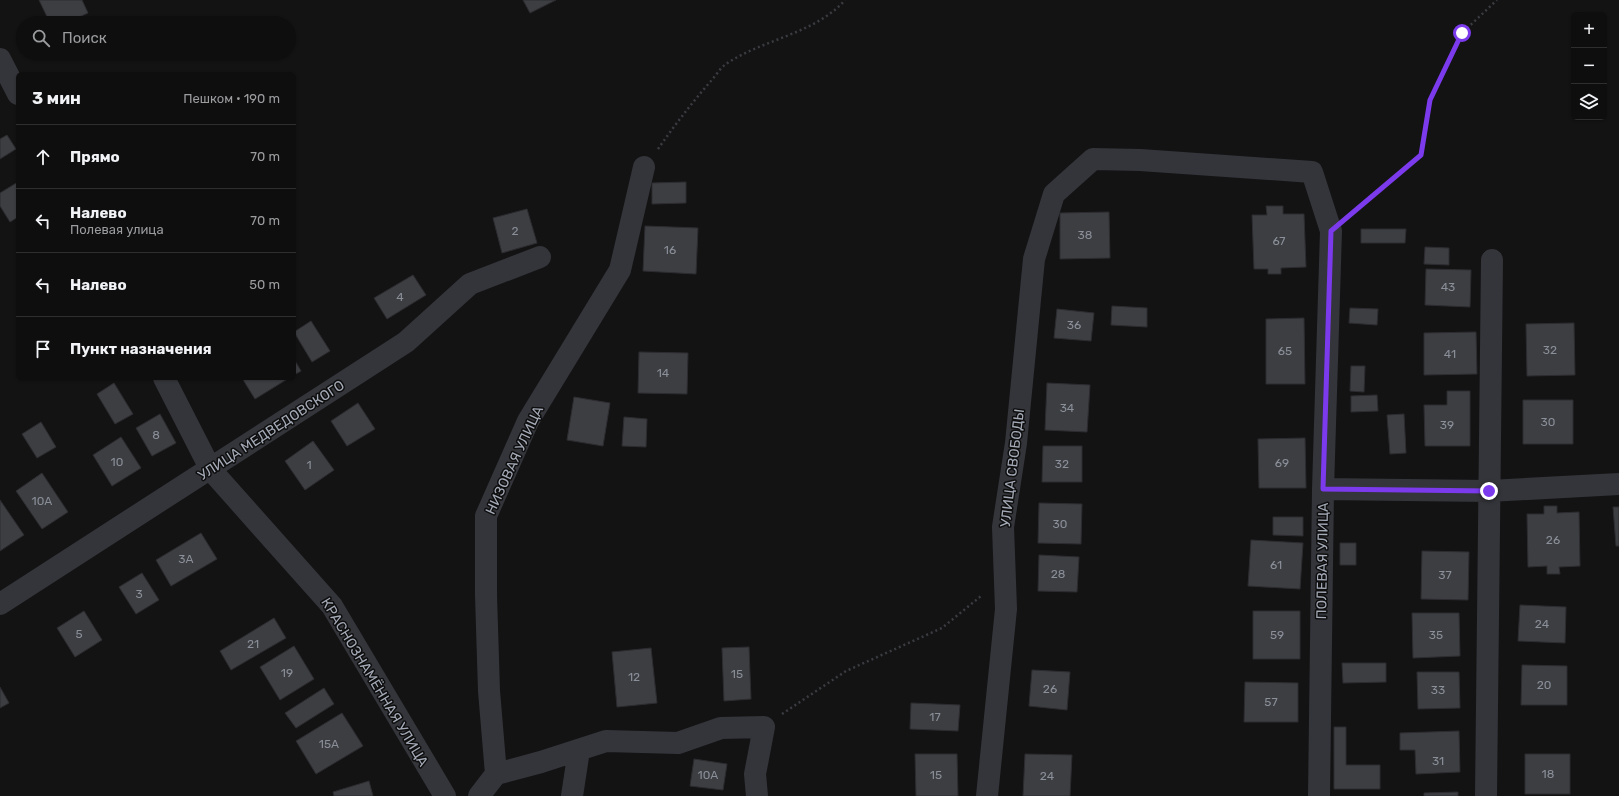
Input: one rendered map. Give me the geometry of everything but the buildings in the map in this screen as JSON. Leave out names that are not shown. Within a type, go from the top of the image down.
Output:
[{"type":"street","points":[[0,59],[16,90]]},
{"type":"street","name":"ПОЛЕВАЯ УЛИЦА","points":[[1093,159],[1140,160],[1312,172],[1331,231],[1323,489],[1319,796]]},
{"type":"street","name":"УЛИЦА СВОБОДЫ","points":[[986,796],[1006,609],[1003,527],[1016,443],[1034,259],[1054,194],[1093,159]]},
{"type":"street","name":"НИЗОВАЯ УЛИЦА","points":[[496,774],[489,683],[486,595],[486,516],[528,421],[620,270],[644,167]]},
{"type":"street","name":"УЛИЦА МЕДВЕДОВСКОГО","points":[[0,604],[211,470],[406,342],[470,284],[540,257]]},
{"type":"street","points":[[1486,796],[1492,260]]},
{"type":"street","name":"КРАСНОЗНАМЁННАЯ УЛИЦА","points":[[165,380],[211,470],[332,606],[444,796]]},
{"type":"street","points":[[1323,489],[1489,491],[1619,484]]},
{"type":"street","points":[[479,796],[496,774],[541,762],[606,741],[678,743],[721,728],[764,726],[755,774],[757,796]]},
{"type":"street","points":[[572,796],[579,750]]},
{"type":"path","points":[[644,167],[688,108],[725,65],[812,24],[837,10],[845,0]]},
{"type":"path","points":[[1331,231],[1421,155],[1430,100],[1462,33],[1497,0]]},
{"type":"path","points":[[764,726],[846,671],[942,628],[1005,577]]},
{"type":"route","points":[[1462,33],[1430,100],[1421,155],[1384,188],[1331,231],[1323,489],[1489,491]]}]
